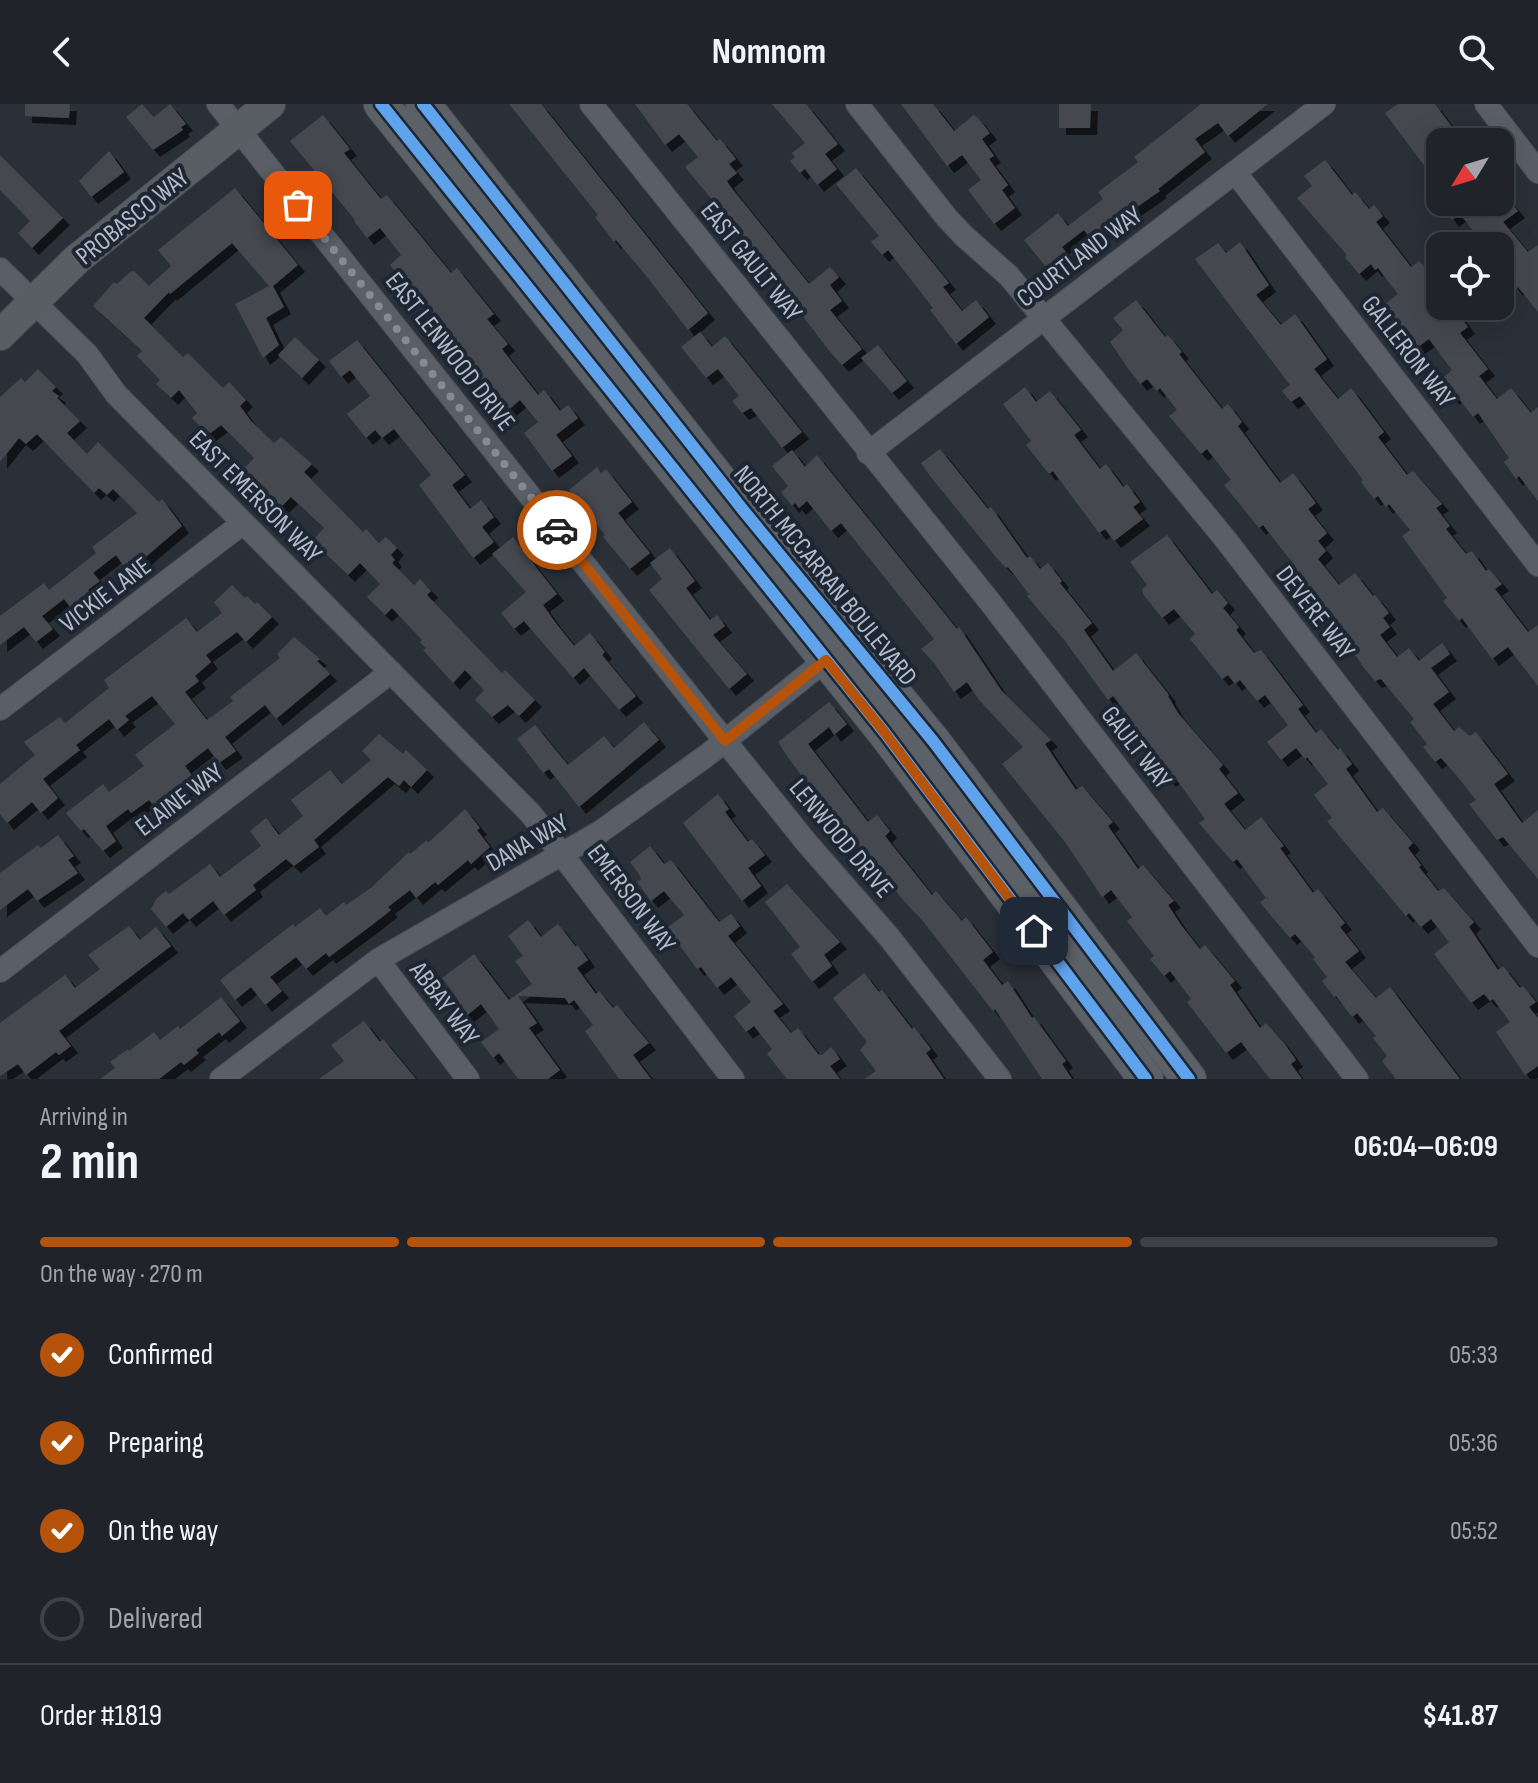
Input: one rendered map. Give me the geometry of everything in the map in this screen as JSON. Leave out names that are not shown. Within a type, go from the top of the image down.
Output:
[{"type":"main road","name":"NORTH MCCARRAN BOULEVARD","points":[[381,104],[838,650],[933,741],[1189,1079]]},
{"type":"main road","name":"NORTH MCCARRAN BOULEVARD","points":[[423,104],[743,510],[838,650],[895,745],[1146,1079]]},
{"type":"street","name":"EAST LENWOOD DRIVE","points":[[218,104],[639,633]]},
{"type":"street","name":"PROBASCO WAY","points":[[0,335],[107,233],[270,104]]},
{"type":"street","name":"EAST GAULT WAY","points":[[591,104],[868,453]]},
{"type":"street","name":"DEVERE WAY","points":[[857,104],[947,218],[1009,276],[1226,540],[1538,946]]},
{"type":"street","name":"COURTLAND WAY","points":[[868,453],[1324,104]]},
{"type":"street","points":[[1486,104],[1538,172]]},
{"type":"street","name":"GALLERON WAY","points":[[1235,172],[1538,565]]},
{"type":"street","name":"EAST EMERSON WAY","points":[[0,269],[87,354],[116,394],[477,759]]},
{"type":"street","name":"GAULT WAY","points":[[868,453],[990,602],[1357,1079]]},
{"type":"street","name":"VICKIE LANE","points":[[0,709],[243,523]]},
{"type":"street","name":"LENWOOD DRIVE","points":[[639,633],[806,842],[889,937],[1000,1079]]},
{"type":"street","name":"DANA WAY","points":[[221,1079],[378,960],[600,832],[725,741],[838,650]]},
{"type":"street","name":"ELAINE WAY","points":[[0,971],[391,672]]},
{"type":"street","name":"EMERSON WAY","points":[[477,759],[531,814],[564,854],[733,1079]]},
{"type":"street","name":"ABBAY WAY","points":[[378,960],[468,1079]]},
{"type":"building","points":[[25,104],[70,104],[69,118],[25,116]]},
{"type":"building","points":[[142,104],[154,117],[170,104],[186,124],[181,127],[183,130],[153,150],[126,117]]},
{"type":"building","points":[[509,104],[541,104],[708,313],[688,330],[644,273],[616,240],[614,242],[595,217],[598,215]]},
{"type":"building","points":[[635,104],[687,104],[717,141],[720,139],[736,159],[729,164],[737,173],[727,181],[730,186],[809,284],[830,267],[839,277],[830,285],[842,301],[830,310],[862,349],[842,365],[766,268],[736,237],[717,210],[719,208],[685,167],[698,157],[679,134],[665,145]]},
{"type":"building","points":[[772,104],[806,104],[838,144],[825,154],[837,169],[817,185],[805,169],[800,173],[790,161],[795,157],[792,153],[805,143]]},
{"type":"building","points":[[901,104],[933,104],[954,131],[974,115],[978,118],[990,133],[982,139],[994,156],[989,159],[1008,185],[1002,190],[1015,208],[994,224],[968,190],[981,180],[962,155],[947,166]]},
{"type":"building","points":[[1059,104],[1091,104],[1090,128],[1059,128]]},
{"type":"building","points":[[1201,104],[1268,104],[1228,136],[1218,123],[1195,139],[1205,152],[1158,189],[1160,191],[1091,239],[1084,230],[1062,247],[1070,257],[1051,273],[1024,240],[1058,213],[1068,226],[1103,199],[1098,192],[1138,162],[1134,157]]},
{"type":"building","points":[[1398,104],[1435,104],[1453,128],[1426,128],[1426,168],[1385,113]]},
{"type":"building","points":[[323,115],[350,149],[344,153],[381,199],[387,195],[451,273],[457,268],[494,314],[487,319],[508,344],[502,349],[538,395],[544,390],[560,411],[568,405],[578,418],[556,435],[572,456],[552,471],[524,433],[538,422],[520,400],[506,412],[430,315],[427,316],[390,265],[401,255],[380,228],[367,238],[290,141]]},
{"type":"building","points":[[109,151],[124,172],[91,197],[79,181]]},
{"type":"building","points":[[0,155],[63,218],[32,248],[18,233],[30,221],[0,190]]},
{"type":"building","points":[[1325,160],[1352,195],[1355,192],[1369,209],[1374,205],[1383,216],[1376,222],[1411,267],[1419,261],[1426,268],[1426,320],[1463,320],[1468,327],[1460,333],[1488,369],[1479,376],[1497,399],[1511,388],[1531,413],[1538,407],[1538,501],[1504,462],[1509,458],[1478,413],[1473,417],[1456,395],[1452,398],[1439,381],[1452,370],[1429,339],[1414,350],[1401,331],[1403,329],[1384,305],[1398,294],[1378,268],[1375,270],[1371,264],[1359,274],[1345,257],[1347,255],[1297,198],[1312,186],[1304,176]]},
{"type":"building","points":[[856,168],[949,283],[943,287],[962,311],[976,300],[989,317],[956,344],[930,310],[933,308],[888,250],[882,255],[871,242],[879,236],[836,184]]},
{"type":"building","points":[[235,188],[298,265],[273,286],[284,307],[266,318],[279,345],[263,358],[235,304],[269,286],[232,243],[169,292],[144,318],[183,357],[188,353],[223,388],[229,382],[246,400],[240,406],[251,421],[274,443],[281,437],[312,464],[304,472],[363,532],[366,529],[379,543],[386,537],[397,548],[391,555],[395,560],[392,563],[414,585],[420,579],[431,591],[427,595],[502,673],[505,670],[535,700],[519,716],[508,705],[492,717],[475,700],[484,690],[465,670],[453,683],[423,650],[426,648],[420,642],[422,640],[392,608],[385,615],[367,597],[380,584],[360,563],[348,575],[312,541],[324,528],[291,497],[280,508],[242,471],[254,458],[221,425],[208,435],[192,418],[197,413],[179,390],[171,398],[156,384],[160,380],[137,356],[142,351],[93,306],[114,282],[117,284],[130,272],[134,271],[149,286],[171,266],[158,250]]},
{"type":"building","points":[[1462,216],[1511,216],[1503,222],[1511,232],[1474,232]]},
{"type":"building","points":[[1514,235],[1528,252],[1538,245],[1538,312],[1518,287],[1516,289]]},
{"type":"building","points":[[1240,242],[1269,285],[1256,295],[1281,325],[1295,314],[1327,359],[1314,369],[1338,399],[1351,388],[1384,432],[1378,437],[1407,475],[1413,471],[1442,504],[1436,508],[1450,526],[1446,529],[1466,554],[1472,551],[1486,571],[1489,569],[1502,584],[1495,589],[1528,632],[1538,625],[1538,686],[1508,647],[1492,659],[1462,618],[1459,621],[1443,601],[1447,598],[1402,536],[1410,530],[1389,504],[1386,507],[1378,496],[1374,499],[1300,396],[1291,402],[1282,391],[1290,385],[1195,259],[1218,243],[1226,253]]},
{"type":"building","points":[[1136,300],[1165,337],[1168,335],[1182,352],[1179,354],[1222,409],[1228,404],[1242,422],[1238,426],[1280,483],[1293,473],[1316,503],[1308,509],[1327,533],[1318,541],[1326,551],[1318,559],[1339,585],[1355,573],[1375,595],[1389,613],[1383,618],[1390,627],[1380,635],[1397,657],[1409,648],[1419,661],[1442,643],[1450,654],[1431,668],[1449,692],[1433,704],[1454,731],[1459,727],[1470,736],[1476,732],[1508,774],[1494,784],[1522,823],[1538,810],[1538,879],[1503,837],[1497,840],[1469,804],[1476,800],[1457,776],[1441,758],[1435,762],[1423,747],[1427,744],[1410,722],[1414,719],[1381,679],[1375,681],[1364,668],[1348,644],[1353,640],[1335,617],[1318,598],[1312,603],[1288,566],[1292,562],[1263,525],[1259,528],[1224,485],[1231,480],[1207,449],[1201,454],[1169,416],[1177,410],[1160,388],[1157,391],[1147,379],[1140,384],[1127,367],[1110,342],[1123,330],[1113,318]]},
{"type":"building","points":[[700,332],[712,347],[725,336],[802,432],[782,448],[751,408],[742,413],[732,401],[739,396],[718,369],[706,378],[681,347]]},
{"type":"building","points":[[295,337],[319,360],[302,378],[278,355]]},
{"type":"building","points":[[357,340],[465,475],[452,485],[470,509],[481,500],[494,517],[482,527],[494,542],[473,558],[419,485],[431,475],[394,429],[382,438],[375,430],[366,438],[347,414],[370,396],[350,370],[341,377],[329,361]]},
{"type":"building","points":[[878,345],[907,381],[892,393],[861,358]]},
{"type":"building","points":[[38,369],[56,387],[52,391],[59,396],[57,398],[80,421],[67,433],[87,454],[98,442],[159,502],[162,499],[182,526],[128,572],[116,555],[93,573],[100,581],[88,590],[90,593],[71,608],[64,599],[42,616],[53,629],[36,642],[24,627],[0,645],[0,616],[44,583],[49,590],[96,553],[92,547],[137,513],[113,489],[107,495],[99,488],[94,493],[37,434],[26,444],[19,438],[0,462],[0,397],[21,378],[25,382]]},
{"type":"building","points":[[1025,387],[1036,402],[1050,391],[1081,430],[1074,435],[1100,469],[1106,464],[1123,487],[1127,484],[1140,502],[1133,507],[1143,519],[1114,541],[1105,529],[1099,533],[1053,471],[1049,474],[1026,445],[1031,441],[1003,404]]},
{"type":"building","points":[[940,449],[988,509],[991,507],[1027,558],[1030,556],[1040,569],[1048,563],[1092,623],[1084,630],[1113,671],[1136,653],[1169,695],[1178,713],[1223,765],[1219,769],[1238,793],[1224,804],[1245,830],[1261,817],[1284,846],[1280,848],[1313,893],[1318,889],[1345,923],[1340,927],[1359,951],[1345,962],[1376,998],[1390,987],[1460,1079],[1396,1079],[1382,1061],[1387,1056],[1373,1038],[1376,1036],[1357,1013],[1352,1017],[1334,997],[1322,981],[1327,977],[1313,959],[1315,957],[1295,934],[1290,938],[1260,902],[1266,898],[1237,859],[1233,862],[1199,823],[1205,819],[1174,776],[1169,780],[1137,740],[1142,736],[1132,720],[1113,696],[1108,700],[1008,567],[995,556],[930,476],[921,463]]},
{"type":"building","points":[[792,450],[805,467],[817,455],[957,629],[959,627],[1001,690],[1051,740],[1045,744],[1076,790],[1082,786],[1113,822],[1108,826],[1138,869],[1143,865],[1174,901],[1168,905],[1181,925],[1200,949],[1205,945],[1235,981],[1230,985],[1260,1028],[1266,1023],[1284,1043],[1296,1060],[1291,1064],[1302,1079],[1270,1079],[1241,1042],[1226,1053],[1187,1002],[1191,999],[1170,971],[1164,976],[1150,959],[1154,956],[1127,921],[1132,917],[1111,890],[1102,897],[1065,842],[1002,764],[1023,747],[979,700],[967,682],[954,692],[921,649],[934,639],[841,523],[831,531],[807,501],[799,508],[795,503],[792,506],[781,492],[788,486],[772,466]]},
{"type":"building","points":[[597,467],[601,473],[606,469],[632,502],[618,513],[650,553],[630,569],[569,490]]},
{"type":"building","points":[[1167,535],[1212,594],[1217,590],[1228,603],[1223,608],[1239,627],[1236,630],[1254,653],[1261,650],[1272,664],[1303,705],[1298,709],[1316,733],[1321,729],[1338,750],[1340,748],[1352,764],[1346,769],[1377,812],[1383,808],[1413,843],[1408,848],[1438,891],[1444,888],[1474,922],[1469,927],[1498,970],[1503,966],[1536,1002],[1529,1007],[1538,1018],[1538,1066],[1525,1075],[1496,1032],[1510,1022],[1493,999],[1490,1001],[1484,994],[1471,1003],[1434,954],[1449,942],[1431,919],[1421,927],[1409,913],[1406,916],[1327,821],[1332,818],[1314,795],[1328,784],[1296,748],[1281,760],[1267,742],[1288,725],[1265,695],[1257,701],[1240,680],[1235,684],[1228,675],[1222,679],[1190,639],[1195,634],[1174,609],[1162,618],[1143,594],[1142,589],[1147,585],[1130,562]]},
{"type":"building","points":[[513,537],[557,594],[543,605],[555,622],[574,646],[590,633],[605,652],[602,655],[636,696],[619,710],[584,668],[573,678],[524,621],[514,629],[501,613],[526,592],[492,554]]},
{"type":"building","points":[[670,548],[695,581],[686,588],[710,620],[717,615],[725,626],[713,635],[747,674],[729,689],[649,590],[662,579],[650,563]]},
{"type":"building","points":[[232,585],[272,617],[246,642],[237,632],[206,655],[211,662],[195,676],[199,681],[185,692],[207,720],[233,701],[230,697],[280,658],[277,654],[294,637],[320,659],[317,661],[330,674],[276,719],[265,705],[241,724],[225,737],[236,751],[219,763],[208,748],[185,766],[196,781],[158,811],[149,800],[131,813],[128,809],[106,826],[116,841],[103,851],[66,813],[103,784],[109,792],[144,766],[135,755],[175,724],[152,696],[125,716],[129,720],[117,730],[109,719],[76,745],[80,750],[43,779],[58,798],[41,813],[32,802],[7,823],[0,814],[0,784],[35,755],[24,742],[60,717],[65,723],[109,688],[104,680],[186,618],[197,632],[222,613],[214,602]]},
{"type":"building","points":[[829,702],[847,724],[834,735],[829,727],[808,744],[868,822],[877,815],[890,831],[885,836],[932,895],[936,891],[962,921],[966,917],[993,952],[983,960],[1002,985],[1008,981],[1066,1061],[1062,1064],[1072,1079],[1042,1079],[995,1009],[993,1011],[901,898],[869,854],[866,856],[831,816],[787,756],[778,742]]},
{"type":"building","points":[[644,722],[659,740],[579,807],[549,769],[543,773],[517,739],[535,725],[568,765],[604,736],[614,748]]},
{"type":"building","points":[[379,734],[403,754],[406,750],[427,770],[411,787],[404,780],[399,786],[388,777],[314,840],[319,847],[294,866],[286,859],[253,885],[256,890],[224,915],[213,901],[189,920],[183,913],[166,927],[151,909],[157,898],[166,891],[169,894],[210,864],[220,877],[261,846],[250,831],[266,818],[279,835],[303,816],[291,800],[330,770],[342,784],[371,760],[362,751]]},
{"type":"building","points":[[718,794],[729,809],[725,812],[748,842],[752,839],[765,855],[748,868],[761,886],[742,901],[683,823]]},
{"type":"building","points":[[465,809],[490,847],[471,864],[468,860],[438,885],[435,882],[416,898],[410,890],[388,907],[391,910],[329,957],[326,953],[306,969],[296,957],[270,977],[282,991],[265,1005],[251,987],[235,1000],[220,980],[293,924],[295,927],[320,908],[326,916],[372,887],[409,852],[427,840],[428,843]]},
{"type":"building","points":[[58,835],[74,856],[68,860],[78,873],[37,901],[28,889],[0,910],[0,873],[38,845],[41,848]]},
{"type":"building","points":[[650,846],[664,864],[671,860],[719,922],[731,914],[740,926],[728,936],[783,1004],[773,1011],[791,1033],[798,1028],[818,1054],[822,1055],[831,1047],[840,1059],[830,1066],[840,1079],[787,1079],[767,1054],[772,1049],[754,1026],[746,1032],[734,1016],[751,1002],[731,977],[717,988],[701,967],[697,969],[667,928],[684,915],[664,891],[651,901],[637,882],[641,879],[630,862]]},
{"type":"building","points":[[787,884],[840,942],[824,955],[832,966],[812,982],[791,954],[800,947],[765,902]]},
{"type":"building","points":[[528,920],[541,937],[558,924],[577,945],[588,960],[577,968],[596,994],[599,991],[613,1008],[617,1005],[649,1043],[633,1055],[651,1079],[619,1079],[585,1031],[593,1025],[574,1000],[569,1004],[565,998],[518,996],[537,1023],[529,1028],[560,1070],[548,1079],[518,1079],[499,1053],[493,1058],[481,1042],[499,1029],[481,1004],[465,1017],[453,1000],[457,998],[442,978],[474,954],[509,1000],[532,984],[515,961],[523,956],[508,936]]},
{"type":"building","points":[[129,926],[140,940],[156,927],[171,946],[59,1031],[71,1046],[59,1055],[56,1052],[26,1075],[18,1064],[0,1076],[0,1023],[65,975],[75,988],[100,969],[88,955]]},
{"type":"building","points":[[864,973],[931,1049],[926,1053],[944,1079],[864,1079],[876,1071],[860,1050],[867,1042],[833,998]]},
{"type":"building","points":[[221,997],[240,1021],[222,1036],[219,1032],[196,1050],[199,1053],[184,1065],[181,1062],[159,1079],[100,1079],[115,1068],[110,1062],[128,1049],[154,1032],[160,1040],[178,1026],[180,1029]]},
{"type":"building","points":[[364,1021],[416,1079],[319,1079],[344,1061],[331,1045]]},
{"type":"cycle path","points":[[381,104],[885,733],[1146,1079]]},
{"type":"cycle path","points":[[423,104],[743,510],[933,741],[1189,1079]]},
{"type":"way so far","points":[[298,205],[557,530]]},
{"type":"route","points":[[557,530],[725,741],[826,660],[1034,931]]}]
